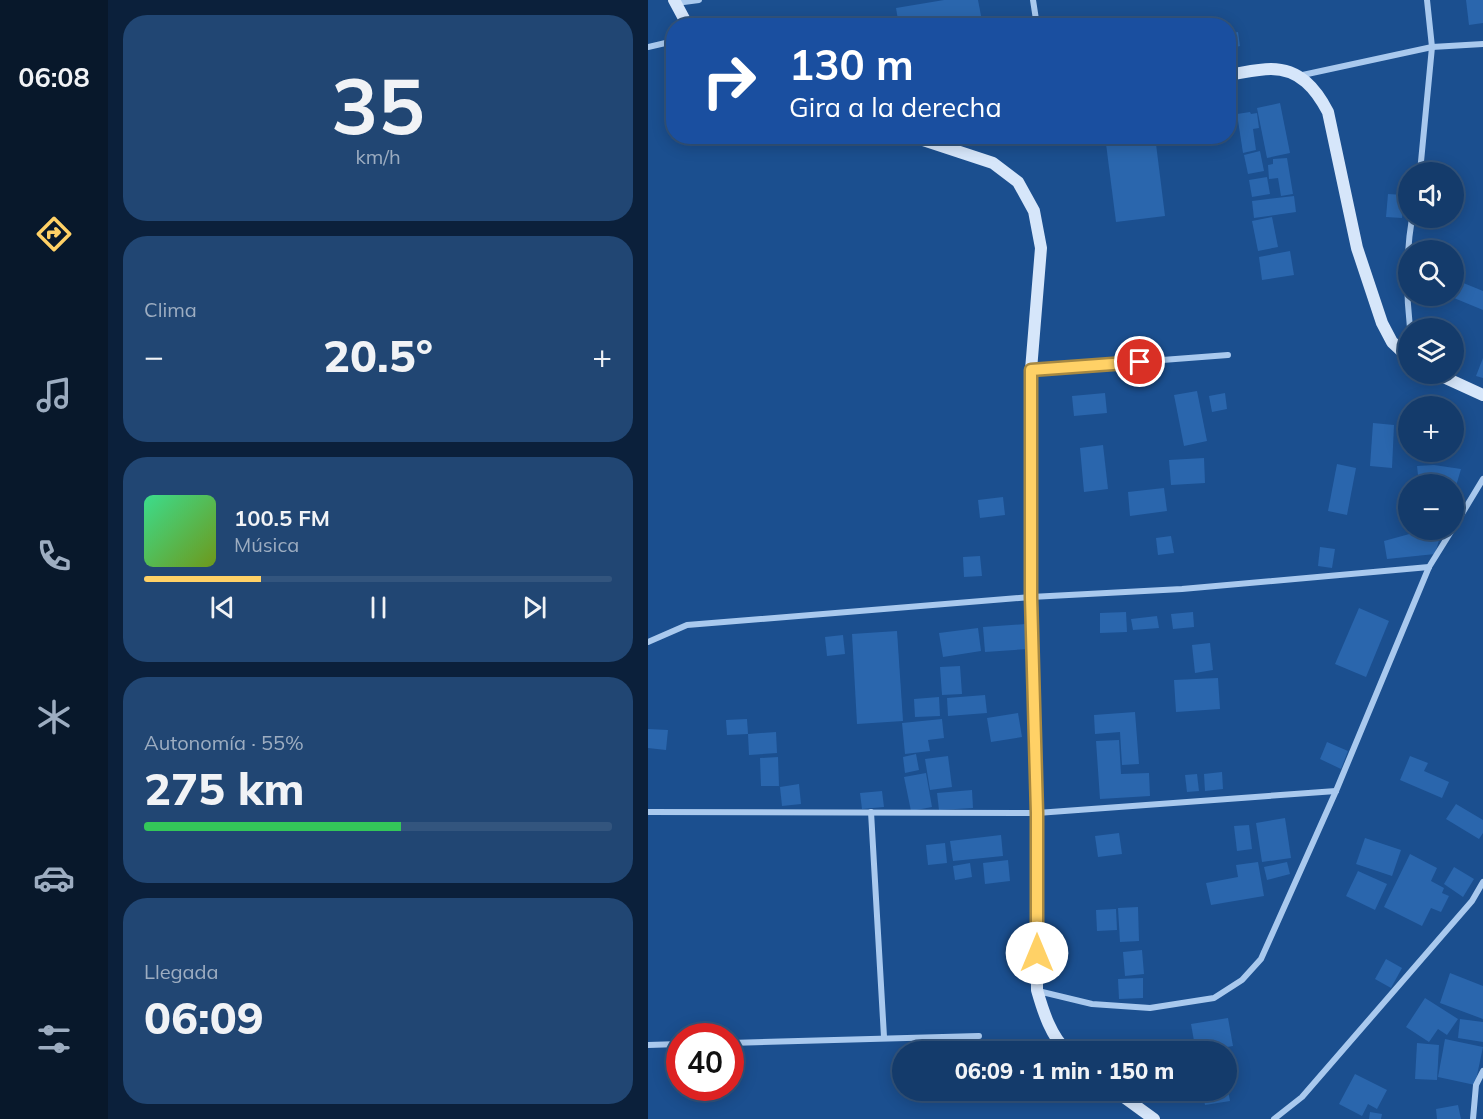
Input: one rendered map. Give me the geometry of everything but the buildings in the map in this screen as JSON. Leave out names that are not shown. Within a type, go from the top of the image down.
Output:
[{"type":"street","points":[[684,18],[675,1],[699,0]]},
{"type":"street","points":[[1033,0],[1036,18]]},
{"type":"street","points":[[1421,162],[1432,47],[1427,0]]},
{"type":"street","points":[[648,47],[666,43]]},
{"type":"street","points":[[1298,76],[1432,47],[1483,44]]},
{"type":"street","points":[[1236,74],[1272,69],[1298,76],[1317,92],[1328,112],[1361,259],[1382,322],[1392,342],[1398,348]]},
{"type":"street","points":[[936,144],[993,163],[1018,182],[1034,211],[1041,248],[1031,370],[1031,597],[1037,813],[1037,990],[1045,1016],[1059,1041]]},
{"type":"street","points":[[1409,318],[1407,303],[1410,228]]},
{"type":"street","points":[[1031,370],[1228,355]]},
{"type":"street","points":[[1459,384],[1483,395]]},
{"type":"street","points":[[1464,510],[1483,479]]},
{"type":"street","points":[[1037,990],[1092,1004],[1150,1008],[1214,998],[1242,980],[1261,959],[1336,791],[1429,567],[1446,540]]},
{"type":"street","points":[[648,642],[687,625],[1031,597],[1182,589],[1429,567]]},
{"type":"street","points":[[648,812],[1037,813],[1336,791]]},
{"type":"street","points":[[871,812],[884,1037]]},
{"type":"street","points":[[1274,1119],[1302,1097],[1472,901],[1483,882]]},
{"type":"street","points":[[744,1042],[979,1036]]},
{"type":"street","points":[[648,1045],[666,1044]]},
{"type":"street","points":[[1473,1119],[1476,1085],[1483,1071]]},
{"type":"street","points":[[1129,1101],[1154,1119]]},
{"type":"route","points":[[1037,953],[1037,813],[1030,521],[1031,370],[1140,362]]}]
